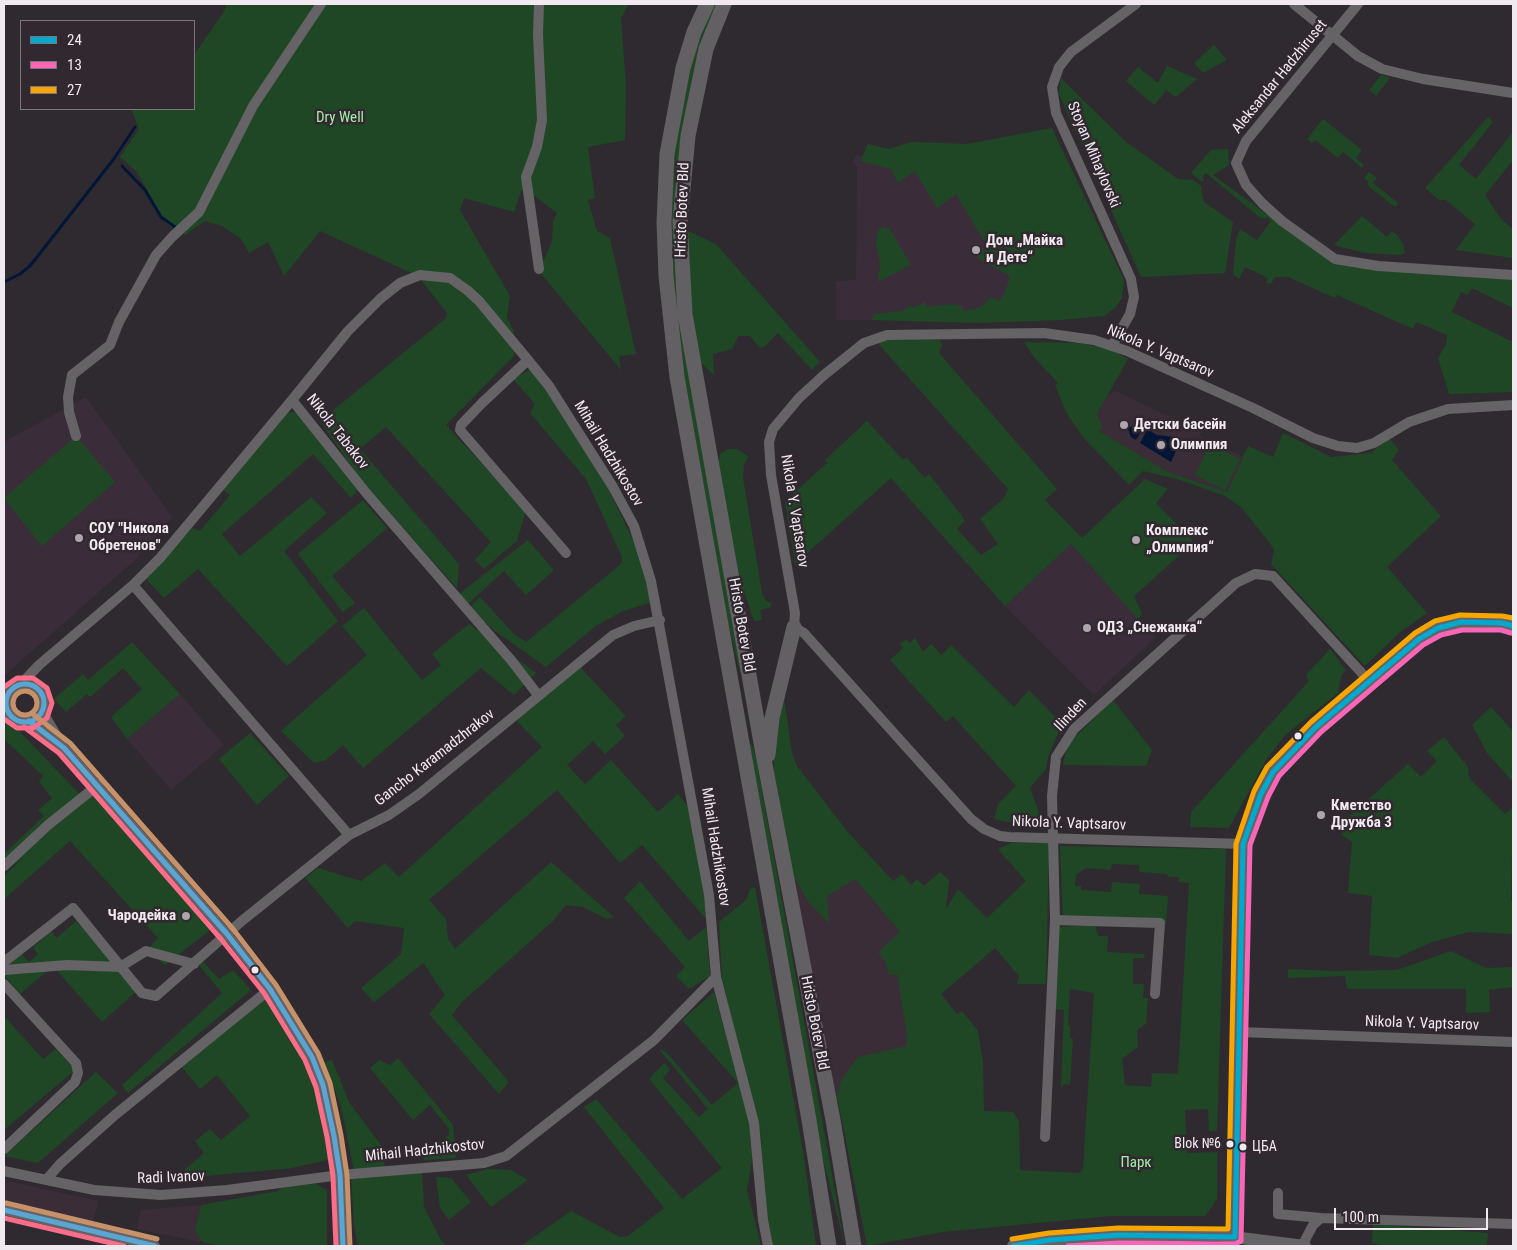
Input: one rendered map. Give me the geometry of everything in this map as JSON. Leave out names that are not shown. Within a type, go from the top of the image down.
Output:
[{"type":"highway","name":"Hristo Botev Bld","points":[[707,4],[694,32],[683,68],[672,120],[667,154],[664,251],[677,377],[741,748],[809,1120],[829,1246]]},
{"type":"highway","name":"Hristo Botev Bld","points":[[724,4],[706,49],[694,104],[684,167],[680,244],[688,329],[759,733],[833,1120],[854,1246]]},
{"type":"highway","points":[[767,775],[772,718],[794,627]]},
{"type":"highway","points":[[750,680],[757,691],[762,693],[778,690]]},
{"type":"highway","points":[[735,712],[747,730],[759,733]]},
{"type":"highway","points":[[741,748],[747,740],[759,733],[772,718]]},
{"type":"main road","points":[[1235,1241],[1239,961],[1243,844],[1262,794],[1273,772],[1316,726],[1419,638],[1438,628],[1461,622],[1502,622],[1513,626]]},
{"type":"main road","points":[[1013,1246],[1050,1240],[1119,1235],[1304,1246]]},
{"type":"street","points":[[76,436],[69,412],[68,398],[72,375],[110,345],[127,308],[156,255],[199,212],[253,106],[321,4]]},
{"type":"street","points":[[539,4],[538,36],[542,120],[537,147],[526,177],[539,269]]},
{"type":"street","name":"Stoyan Mihaylovski","points":[[1112,346],[1130,314],[1134,297],[1131,279],[1056,113],[1052,87],[1059,67],[1071,52],[1136,4]]},
{"type":"street","points":[[1294,4],[1358,56],[1382,69],[1423,79],[1513,93]]},
{"type":"street","name":"Aleksandar Hadzhiruset","points":[[1358,4],[1246,141],[1236,163],[1249,191],[1307,240],[1335,259],[1358,264],[1513,275]]},
{"type":"street","name":"Mihail Hadzhikostov","points":[[292,400],[348,331],[380,299],[400,283],[420,275],[450,278],[480,301],[549,386],[613,486],[634,526],[660,620],[710,895],[716,977],[754,1123],[763,1220],[768,1246]]},
{"type":"street","name":"Nikola Y. Vaptsarov","points":[[1243,844],[1054,840],[1000,836],[971,820],[816,646],[801,630],[794,627],[795,613],[771,475],[768,442],[772,429],[781,416],[824,375],[864,343],[887,335],[1044,333],[1094,340],[1112,346],[1253,408],[1313,438],[1338,446],[1357,448],[1374,443],[1410,422],[1448,409],[1513,405]]},
{"type":"street","points":[[528,360],[461,424],[460,430],[566,553]]},
{"type":"street","name":"Nikola Tabakov","points":[[22,683],[40,665],[133,585],[160,558],[292,400],[367,494],[511,660],[538,696]]},
{"type":"street","name":"Ilinden","points":[[1045,1137],[1055,920],[1052,796],[1056,757],[1074,729],[1225,592],[1245,577],[1255,574],[1273,576],[1368,681]]},
{"type":"street","points":[[133,585],[350,835]]},
{"type":"street","name":"Gancho Karamadzhrakov","points":[[4,962],[73,908],[142,994],[156,996],[227,934],[350,835],[389,815],[419,794],[613,635],[634,626],[660,620]]},
{"type":"street","points":[[38,688],[40,665]]},
{"type":"street","points":[[29,722],[42,711],[44,698],[38,688],[32,684],[22,683],[15,686],[8,694],[5,704],[12,717],[18,721],[29,722],[64,748],[98,785],[227,934],[270,989],[312,1057],[323,1085],[340,1175],[343,1246]]},
{"type":"street","points":[[42,711],[64,748]]},
{"type":"street","points":[[4,866],[48,826],[98,785]]},
{"type":"street","points":[[1055,920],[1160,923],[1155,994]]},
{"type":"street","points":[[4,970],[67,965],[120,967],[146,950],[194,964]]},
{"type":"street","name":"Mihail Hadzhikostov","points":[[340,1175],[484,1163],[506,1156],[654,1040],[716,977]]},
{"type":"street","points":[[4,984],[76,1063],[78,1073],[75,1082],[4,1149]]},
{"type":"street","points":[[46,1180],[116,1115],[270,989]]},
{"type":"street","name":"Nikola Y. Vaptsarov","points":[[1239,1032],[1513,1042]]},
{"type":"street","name":"Radi Ivanov","points":[[4,1171],[94,1190],[161,1195],[227,1190],[340,1175]]},
{"type":"street","points":[[1278,1193],[1278,1214],[1321,1218],[1513,1224]]},
{"type":"street","points":[[4,1210],[155,1246]]},
{"type":"street","points":[[1304,1246],[1313,1225],[1321,1218]]},
{"type":"shaded area","name":"Дом „Майка и Дете“","points":[[857,155],[914,166],[1116,290],[967,320],[836,320],[836,281],[856,280],[857,167],[853,161]]},
{"type":"shaded area","name":"Комплекс „Олимпия“","points":[[1116,391],[1201,432],[1199,436],[1243,457],[1227,492],[1168,472],[1099,431],[1097,414],[1108,395]]},
{"type":"shaded area","name":"СОУ \"Никола Обретенов\"","points":[[86,397],[172,517],[136,559],[4,676],[4,442]]},
{"type":"shaded area","name":"ОДЗ „Снежанка“","points":[[1071,544],[1156,637],[1094,695],[1005,606]]},
{"type":"shaded area","points":[[180,694],[224,745],[171,790],[127,739]]},
{"type":"shaded area","points":[[792,873],[855,879],[900,932],[895,937],[950,1005],[925,1034],[837,1096],[833,1120]]},
{"type":"shaded area","points":[[4,1180],[98,1201],[91,1232],[4,1210]]},
{"type":"shaded area","points":[[201,1205],[195,1231],[202,1242],[137,1229],[141,1210]]},
{"type":"green space","name":"Dry Well","points":[[226,4],[628,4],[621,19],[626,85],[625,140],[588,147],[595,198],[588,200],[597,231],[610,238],[636,354],[619,356],[621,370],[539,271],[552,242],[553,221],[557,213],[528,191],[521,191],[514,212],[464,198],[460,210],[510,296],[507,317],[514,332],[514,356],[446,425],[526,511],[517,541],[484,569],[475,560],[491,542],[386,427],[360,449],[459,564],[457,588],[363,483],[320,421],[446,318],[447,313],[418,276],[320,231],[284,276],[268,242],[249,253],[241,239],[222,226],[205,221],[185,235],[166,223],[137,172],[120,157],[139,129],[131,110],[195,110],[195,54],[225,10]]},
{"type":"green space","points":[[711,4],[718,4],[697,59],[684,121],[684,344],[742,672],[740,672],[722,599],[680,356],[670,251],[674,150],[692,57]]},
{"type":"green space","points":[[1214,45],[1227,60],[1203,73],[1194,63]]},
{"type":"green space","points":[[1167,66],[1197,79],[1176,97],[1163,88],[1166,91],[1154,105],[1126,81],[1138,67],[1158,83]]},
{"type":"green space","points":[[1381,75],[1390,78],[1376,96],[1369,90]]},
{"type":"green space","points":[[1061,78],[1125,141],[1178,179],[1194,180],[1202,187],[1204,202],[1233,222],[1225,273],[1141,277],[1059,94]]},
{"type":"green space","points":[[1488,117],[1493,122],[1459,165],[1476,179],[1513,132],[1513,160],[1485,195],[1501,219],[1513,229],[1513,258],[1456,250],[1475,224],[1446,200],[1439,200],[1425,188]]},
{"type":"green space","points":[[1323,119],[1362,150],[1356,158],[1364,165],[1362,168],[1343,152],[1338,158],[1315,140],[1312,143],[1307,139]]},
{"type":"green space","points":[[1052,128],[1124,280],[1122,298],[1115,308],[1104,316],[1061,320],[978,323],[872,320],[874,314],[902,311],[911,305],[913,308],[924,302],[927,307],[951,304],[962,306],[963,311],[981,307],[992,297],[999,301],[1005,293],[1010,276],[977,258],[987,246],[956,194],[937,208],[915,171],[898,183],[891,169],[860,161],[868,144],[889,149],[911,142],[967,144]]},
{"type":"green space","points":[[1228,149],[1229,165],[1213,175],[1332,262],[1513,279],[1513,308],[1472,288],[1468,295],[1461,292],[1452,312],[1513,342],[1513,392],[1449,394],[1438,358],[1446,344],[1447,335],[1416,322],[1413,329],[1337,295],[1335,298],[1288,277],[1275,277],[1271,284],[1266,283],[1268,278],[1245,267],[1239,279],[1233,274],[1236,240],[1240,229],[1257,240],[1271,221],[1267,217],[1265,219],[1259,217],[1206,173],[1202,177],[1204,180],[1202,182],[1191,173],[1211,150]]},
{"type":"green space","points":[[1369,172],[1377,178],[1373,183],[1398,203],[1395,207],[1367,185],[1369,182],[1364,178]]},
{"type":"green space","points":[[1362,216],[1387,237],[1392,231],[1397,235],[1403,244],[1405,253],[1401,255],[1365,253],[1334,245]]},
{"type":"green space","points":[[883,227],[889,228],[911,265],[878,282],[880,264],[876,242],[878,231]]},
{"type":"green space","points":[[688,231],[716,244],[820,362],[812,370],[778,333],[765,346],[760,348],[750,336],[738,336],[732,349],[713,354],[714,375],[697,359],[684,238]]},
{"type":"green space","points":[[875,340],[940,340],[942,346],[939,353],[1057,489],[1045,500],[1082,538],[1145,479],[1168,489],[1156,503],[1194,542],[1134,596],[1142,614],[1138,619],[1071,544],[1005,606],[891,478],[795,564],[785,501],[827,463],[825,460],[867,421],[902,459],[907,458],[925,478],[929,474],[965,520],[957,529],[981,555],[998,544],[980,519],[1004,498],[1008,489]]},
{"type":"green space","points":[[1024,342],[1080,343],[1111,350],[1128,359],[1097,414],[1102,428],[1099,431],[1168,472],[1227,492],[1248,446],[1273,457],[1283,433],[1331,457],[1371,453],[1389,438],[1399,450],[1392,460],[1441,516],[1387,567],[1427,613],[1399,633],[1365,666],[1271,564],[1274,551],[1272,546],[1241,507],[1225,496],[1177,479],[1143,471],[1129,485],[1083,437],[1067,414],[1055,385],[1058,383],[1033,356]]},
{"type":"green space","points":[[531,369],[595,461],[631,536],[656,601],[623,611],[597,625],[546,667],[495,631],[469,608],[480,597],[514,634],[526,642],[621,564],[622,557],[586,479],[530,413],[535,404],[513,379]]},
{"type":"green space","points":[[296,412],[358,490],[351,498],[313,454],[222,534],[240,556],[311,497],[327,513],[284,551],[338,621],[287,666],[198,569],[164,598],[146,579],[192,528],[200,531],[230,495],[222,489],[285,413]]},
{"type":"green space","points":[[76,436],[115,482],[42,546],[4,498]]},
{"type":"green space","points":[[1210,444],[1240,459],[1225,490],[1195,475]]},
{"type":"green space","points":[[728,449],[737,449],[749,457],[744,464],[743,478],[762,593],[766,601],[771,603],[771,607],[760,610],[762,620],[754,621],[745,595],[738,583],[718,466],[720,454]]},
{"type":"green space","points":[[363,500],[387,528],[332,576],[355,603],[343,612],[298,554]]},
{"type":"green space","points":[[528,540],[554,570],[526,595],[504,571],[468,604],[459,594]]},
{"type":"green space","points":[[364,608],[422,680],[441,665],[432,654],[469,624],[536,673],[514,695],[481,668],[363,768],[343,745],[326,760],[314,763],[281,731],[367,655],[342,626]]},
{"type":"green space","points":[[915,638],[923,652],[931,644],[942,655],[951,645],[1014,707],[1029,690],[1062,724],[1048,757],[1046,769],[1030,788],[1045,830],[994,819],[998,804],[1016,786],[953,716],[946,722],[890,660],[903,648],[900,644],[906,639],[910,643]]},
{"type":"green space","points":[[132,642],[180,694],[127,739],[111,717],[142,689],[123,668],[90,697],[87,694],[66,712],[54,699],[83,674],[88,680]]},
{"type":"green space","points":[[1330,649],[1346,670],[1341,676],[1338,693],[1285,735],[1266,760],[1229,828],[1190,827],[1191,812],[1309,681],[1306,675]]},
{"type":"green space","points":[[578,665],[626,716],[616,725],[625,736],[605,754],[593,741],[567,765],[585,784],[611,760],[658,812],[678,794],[690,809],[708,921],[642,845],[620,863],[557,790],[429,900],[446,919],[448,939],[455,949],[551,862],[614,917],[607,919],[583,907],[566,905],[552,922],[462,1002],[452,1015],[509,1082],[499,1094],[429,1014],[445,995],[423,963],[374,1002],[361,988],[401,954],[404,928],[355,921],[348,928],[305,878],[318,868],[361,881],[385,863],[399,877],[542,747],[516,720]]},
{"type":"green space","name":"Парк","points":[[783,691],[792,753],[797,766],[847,831],[893,881],[902,874],[911,885],[917,879],[924,886],[940,872],[949,880],[946,909],[958,889],[987,918],[1026,881],[998,849],[1011,843],[1049,842],[1046,984],[1017,984],[1019,976],[995,948],[941,994],[957,1014],[962,1011],[978,1031],[983,1062],[984,1111],[1013,1112],[1019,1121],[1020,1170],[1080,1173],[1083,1169],[1094,993],[1070,989],[1068,1025],[1070,1026],[1070,1038],[1073,1039],[1070,1085],[1064,1084],[1061,1088],[1064,1010],[1052,1009],[1054,927],[1095,925],[1098,936],[1108,936],[1107,952],[1144,954],[1145,958],[1133,958],[1133,984],[1144,984],[1143,998],[1148,998],[1146,1024],[1137,1030],[1138,1047],[1122,1059],[1125,1085],[1151,1087],[1152,1073],[1178,1074],[1189,883],[1179,882],[1179,877],[1168,877],[1167,874],[1139,872],[1139,865],[1112,864],[1111,870],[1086,868],[1076,875],[1075,886],[1081,886],[1081,890],[1111,892],[1112,882],[1140,884],[1139,894],[1168,896],[1166,924],[1063,921],[1060,846],[1226,849],[1217,1131],[1209,1131],[1208,1109],[1185,1110],[1187,1153],[1217,1152],[1217,1199],[1205,1216],[1111,1216],[943,1232],[867,1246],[837,1096],[841,1081],[858,1057],[906,1046],[907,1035],[897,974],[889,975],[885,961],[878,952],[900,932],[855,879],[827,896],[829,923],[809,903],[792,873],[774,773],[773,735]]},
{"type":"green space","points":[[1113,700],[1152,750],[1146,766],[1063,765],[1068,744]]},
{"type":"green space","points":[[1491,707],[1513,731],[1513,782],[1487,753],[1472,725]]},
{"type":"green space","points":[[4,715],[85,800],[92,794],[213,928],[165,965],[146,951],[158,938],[70,841],[4,899],[4,876],[23,858],[4,872],[4,854],[44,816],[38,810],[52,798],[39,782],[43,776],[4,739]]},
{"type":"green space","points":[[250,733],[289,776],[257,805],[219,759]]},
{"type":"green space","points":[[1444,737],[1468,767],[1469,778],[1505,814],[1513,807],[1511,901],[1513,902],[1513,934],[1469,932],[1432,942],[1397,958],[1369,955],[1372,896],[1348,893],[1352,842],[1342,835],[1344,821],[1408,764],[1421,777],[1437,761],[1427,751]]},
{"type":"green space","points":[[752,744],[845,1246],[819,1144],[749,745]]},
{"type":"green space","points":[[640,881],[689,941],[706,927],[710,976],[689,989],[676,976],[685,967],[624,898]]},
{"type":"green space","points":[[755,887],[804,1157],[816,1246],[773,1246],[766,1215],[761,1136],[722,980],[719,922],[746,900],[750,889]]},
{"type":"green space","points":[[76,921],[138,990],[102,1022],[53,966],[20,994],[4,975],[4,970],[22,954],[29,962],[38,954],[33,948],[51,931],[57,938]]},
{"type":"green space","points":[[1451,951],[1486,968],[1513,967],[1513,987],[1489,990],[1490,1012],[1466,1013],[1466,989],[1347,989],[1345,976],[1288,978],[1288,969],[1333,971],[1397,970]]},
{"type":"green space","points":[[202,961],[219,979],[233,970],[251,990],[128,1093],[122,1085],[222,993],[198,964]]},
{"type":"green space","points":[[714,992],[749,1119],[752,1159],[747,1190],[761,1246],[521,1246],[571,1211],[620,1237],[628,1236],[664,1208],[584,1107],[596,1099],[682,1199],[722,1168],[649,1079],[664,1063],[670,1069],[663,1078],[699,1117],[708,1109],[659,1049],[666,1052],[712,1105],[738,1083],[682,1020]]},
{"type":"green space","points":[[263,994],[314,1077],[328,1160],[292,1168],[174,1179],[204,1153],[195,1141],[210,1129],[221,1140],[250,1116],[217,1075],[200,1089],[178,1063]]},
{"type":"green space","points":[[4,1016],[43,1059],[56,1049],[75,1070],[4,1130]]},
{"type":"green space","points":[[398,1058],[453,1125],[456,1158],[424,1160],[422,1155],[449,1135],[449,1129],[430,1105],[413,1120],[370,1068],[379,1060],[390,1065]]},
{"type":"green space","points":[[332,1060],[349,1102],[383,1148],[385,1171],[354,1172],[341,1107],[325,1062]]},
{"type":"green space","points":[[96,1072],[118,1093],[38,1163],[4,1156]]},
{"type":"green space","points":[[487,1169],[511,1170],[528,1180],[491,1207],[466,1175]]},
{"type":"green space","points":[[422,1171],[424,1206],[439,1237],[446,1246],[358,1246],[354,1226],[351,1176]]},
{"type":"green space","points":[[436,1177],[451,1178],[471,1202],[449,1220],[440,1208]]},
{"type":"green space","points":[[316,1184],[327,1190],[327,1246],[222,1246],[202,1242],[195,1231],[201,1205],[278,1191],[283,1186]]},
{"type":"green space","points":[[1373,1224],[1488,1233],[1487,1246],[1387,1246],[1372,1243]]},
{"type":"green space","points":[[1107,1240],[1107,1246],[1027,1246]]},
{"type":"water","name":"Олимпия","points":[[1124,419],[1129,422],[1130,427],[1137,423],[1157,435],[1175,437],[1178,447],[1171,462],[1140,443],[1145,434],[1141,432],[1136,440],[1131,437],[1128,429],[1124,431],[1120,429],[1119,423]]},
{"type":"waterway","points":[[4,282],[20,274],[30,266],[113,160],[135,127]]},
{"type":"waterway","points":[[122,166],[145,190],[161,217],[178,229]]},
{"type":"transit line","name":"27","points":[[1012,1239],[1049,1233],[1118,1228],[1228,1229],[1236,844],[1254,791],[1267,767],[1311,722],[1415,633],[1435,621],[1460,615],[1513,618]]},
{"type":"transit line","name":"24","points":[[1013,1246],[1050,1240],[1119,1235],[1235,1237],[1243,844],[1261,794],[1273,772],[1316,727],[1419,639],[1438,628],[1461,622],[1502,623],[1513,626]]},
{"type":"transit line","name":"13","points":[[1068,1246],[1119,1243],[1235,1244],[1241,1241],[1250,845],[1268,797],[1279,776],[1321,732],[1423,645],[1441,635],[1462,630],[1501,630],[1511,633]]},
{"type":"transit line","points":[[4,687],[17,678],[33,678],[47,688],[52,703],[47,718],[33,728],[17,728],[4,719]]},
{"type":"transit line","points":[[25,684],[39,689],[44,703],[39,717],[25,722],[11,717],[6,703],[11,689],[25,684]]},
{"type":"transit line","points":[[25,691],[33,695],[37,703],[33,711],[25,715],[17,711],[13,703],[17,695],[25,691]]},
{"type":"transit line","points":[[34,715],[70,743],[233,929],[276,985],[318,1053],[330,1083],[341,1135],[347,1175],[350,1246]]},
{"type":"transit line","points":[[29,721],[64,748],[227,934],[270,989],[312,1057],[323,1085],[334,1136],[340,1175],[343,1246]]},
{"type":"transit line","points":[[24,727],[59,753],[221,939],[264,993],[305,1060],[316,1087],[327,1137],[333,1176],[336,1246]]},
{"type":"transit line","points":[[6,1203],[157,1239]]},
{"type":"transit line","points":[[4,1210],[155,1246]]},
{"type":"transit line","points":[[4,1218],[124,1246]]},
{"type":"place","name":"Дом „Майка и Дете“","points":[[976,250]]},
{"type":"place","name":"Детски басейн","points":[[1124,425]]},
{"type":"place","name":"Олимпия","points":[[1161,445]]},
{"type":"place","name":"СОУ \"Никола Обретенов\"","points":[[79,538]]},
{"type":"place","name":"Комплекс „Олимпия“","points":[[1136,540]]},
{"type":"place","name":"ОДЗ „Снежанка“","points":[[1087,628]]},
{"type":"place","name":"Кметство Дружба 3","points":[[1321,815]]},
{"type":"place","name":"Чародейка","points":[[186,916]]},
{"type":"place","name":"Blok №6","points":[[1230,1144]]},
{"type":"place","name":"ЦБА","points":[[1243,1147]]}]
